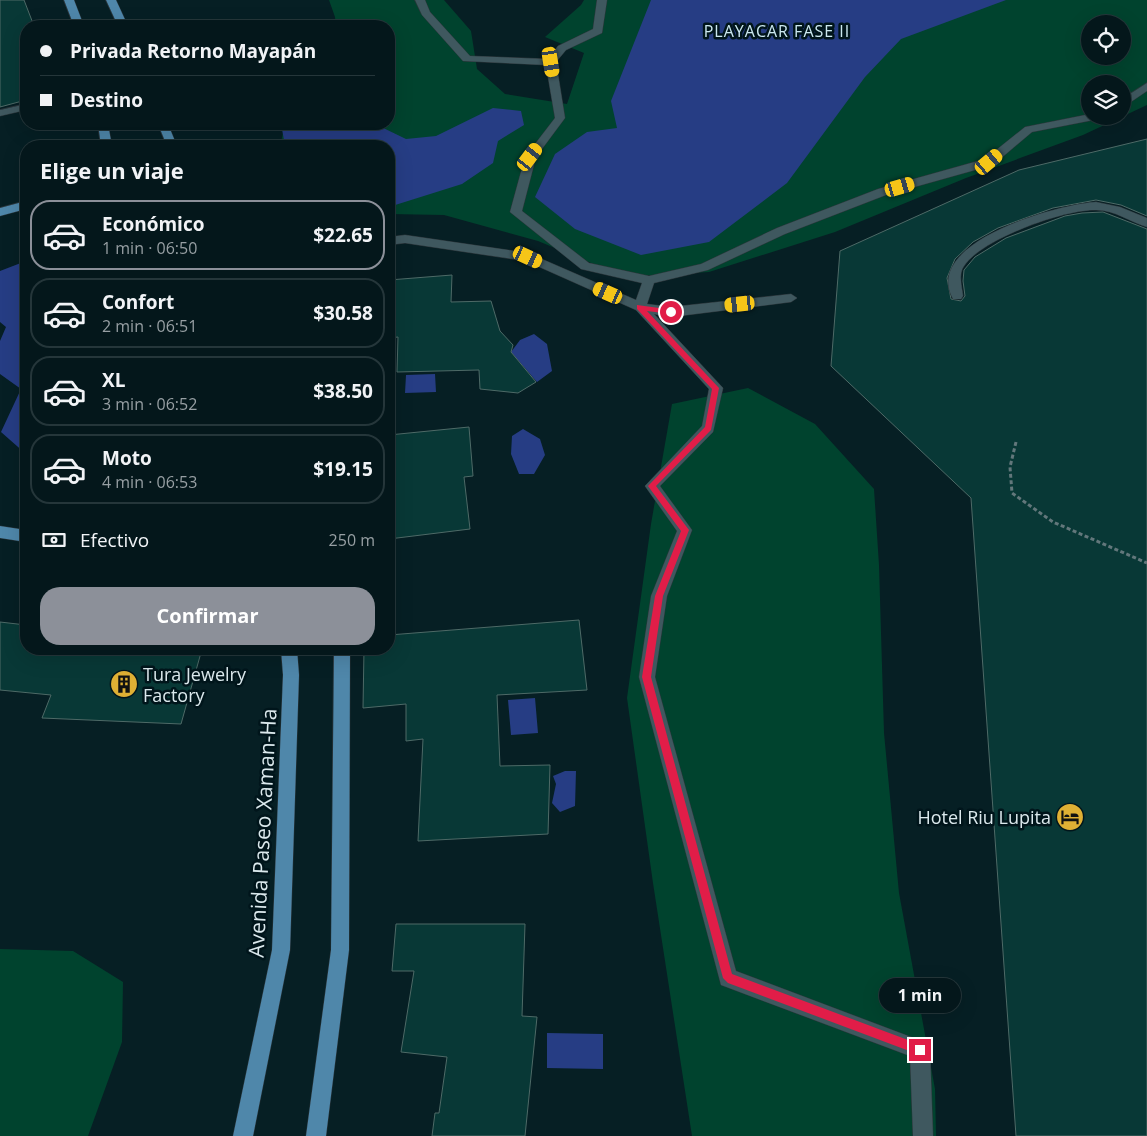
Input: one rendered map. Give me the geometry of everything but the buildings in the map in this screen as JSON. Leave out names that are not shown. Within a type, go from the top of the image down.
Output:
[{"type":"main road","points":[[69,0],[77,20]]},
{"type":"main road","points":[[112,0],[120,20]]},
{"type":"main road","points":[[0,212],[20,207]]},
{"type":"main road","points":[[0,532],[20,535]]},
{"type":"main road","name":"Avenida Paseo Xaman-Ha","points":[[242,1136],[281,950],[291,675],[289,655]]},
{"type":"main road","points":[[316,1136],[340,950],[342,655]]},
{"type":"street","points":[[420,0],[424,13],[467,59],[551,62]]},
{"type":"street","points":[[602,0],[598,32],[562,48],[551,62],[560,118],[530,157],[516,212],[585,266],[649,280],[704,267],[781,231],[882,192],[989,162],[1029,128],[1081,119]]},
{"type":"street","points":[[1131,98],[1147,86]]},
{"type":"street","points":[[0,113],[20,108]]},
{"type":"street","points":[[957,296],[954,274],[960,262],[984,243],[1030,221],[1082,207],[1097,206],[1125,213],[1147,223]]},
{"type":"street","points":[[395,240],[405,239],[528,257],[640,307],[671,312],[791,298]]},
{"type":"street","points":[[640,307],[649,280]]},
{"type":"street","points":[[640,307],[716,388],[708,428],[652,486],[685,530],[659,596],[646,677],[728,978],[920,1050],[923,1136]]},
{"type":"path","points":[[1016,442],[1010,467],[1012,493],[1054,522],[1147,563]]},
{"type":"green space","points":[[329,0],[444,0],[471,31],[477,69],[505,94],[567,104],[584,53],[545,37],[581,5],[584,0],[1147,0],[1147,105],[1131,112],[1131,75],[1081,75],[1081,125],[1104,125],[1083,135],[966,178],[835,232],[709,272],[625,277],[538,241],[444,215],[395,214],[395,140],[281,140],[284,130],[395,130],[395,20],[335,20]]},
{"type":"green space","points":[[748,388],[815,424],[874,489],[879,565],[884,733],[899,893],[935,1089],[936,1136],[692,1136],[627,698],[651,524],[672,404]]},
{"type":"green space","points":[[0,949],[73,951],[123,982],[122,1042],[88,1136],[0,1136]]},
{"type":"water","points":[[651,0],[1006,0],[901,39],[865,77],[787,183],[709,242],[641,255],[575,229],[535,197],[555,154],[587,132],[617,128],[611,101]]},
{"type":"water","points":[[493,108],[521,111],[524,125],[498,141],[493,163],[462,184],[395,205],[395,140],[284,140],[282,130],[387,130],[406,139],[436,136]]},
{"type":"water","points":[[20,263],[20,388],[0,374],[0,341],[6,327],[0,322],[0,271]]},
{"type":"water","points":[[534,334],[547,344],[552,371],[537,382],[511,352],[520,340]]},
{"type":"water","points":[[435,374],[436,392],[405,393],[406,375]]},
{"type":"water","points":[[20,391],[20,449],[1,432]]},
{"type":"water","points":[[523,429],[540,439],[545,455],[534,474],[519,474],[511,454],[512,436]]},
{"type":"water","points":[[535,698],[538,733],[511,735],[508,700]]},
{"type":"water","points":[[565,771],[576,771],[575,806],[560,812],[552,803],[556,784],[553,776]]},
{"type":"water","points":[[547,1033],[603,1034],[603,1069],[547,1068]]},
{"type":"place","name":"Tura Jewelry Factory","points":[[124,684]]},
{"type":"place","name":"Hotel Riu Lupita","points":[[1070,817]]},
{"type":"district","name":"PLAYACAR FASE II","points":[[777,31]]},
{"type":"route","points":[[671,312],[640,307],[716,388],[708,428],[652,486],[685,530],[659,596],[646,677],[728,978],[920,1050]]}]
